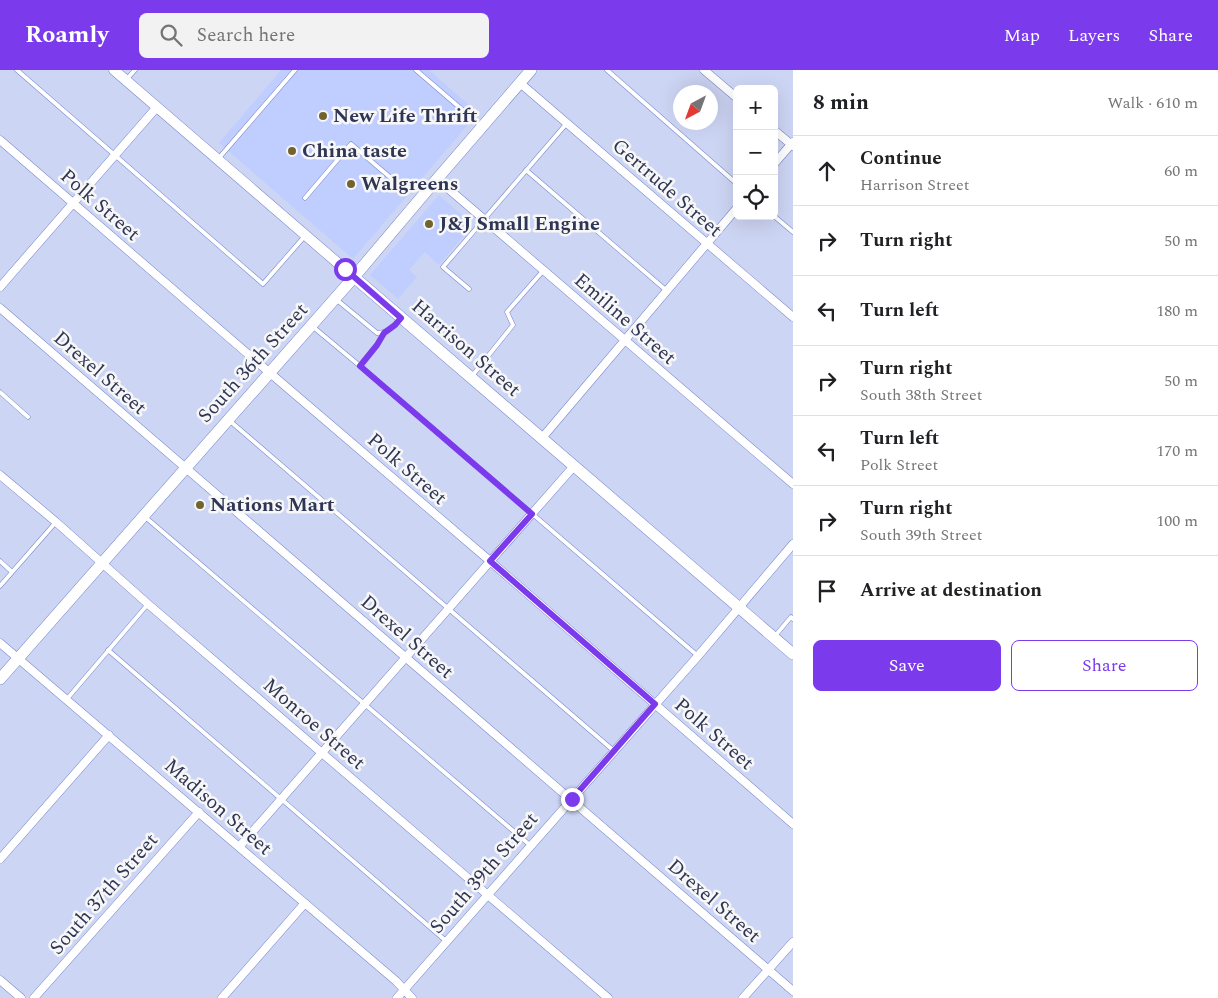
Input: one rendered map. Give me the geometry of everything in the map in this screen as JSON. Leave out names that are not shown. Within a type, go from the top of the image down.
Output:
[{"type":"main road","name":"South 36th Street","points":[[0,679],[312,326],[526,74]]},
{"type":"main road","name":"Harrison Street","points":[[354,277],[793,654]]},
{"type":"street","name":"Harrison Street","points":[[114,70],[354,277]]},
{"type":"street","points":[[704,70],[733,95]]},
{"type":"street","name":"Gertrude Street","points":[[526,74],[567,123],[793,317]]},
{"type":"street","points":[[0,286],[157,107]]},
{"type":"street","points":[[778,133],[792,144],[778,160]]},
{"type":"street","name":"Polk Street","points":[[0,140],[793,824]]},
{"type":"street","name":"Emiline Street","points":[[437,179],[793,484]]},
{"type":"street","points":[[542,438],[733,213]]},
{"type":"street","name":"Drexel Street","points":[[0,308],[793,991]]},
{"type":"street","points":[[239,847],[574,466]]},
{"type":"street","name":"Monroe Street","points":[[0,475],[608,998]]},
{"type":"street","name":"South 39th Street","points":[[397,998],[698,656],[793,544]]},
{"type":"street","name":"Madison Street","points":[[0,643],[199,812],[396,982],[412,998]]},
{"type":"street","points":[[0,859],[109,735]]},
{"type":"street","name":"South 37th Street","points":[[34,998],[199,812]]},
{"type":"street","points":[[222,998],[305,904]]},
{"type":"street","points":[[744,998],[793,942]]},
{"type":"street","points":[[0,980],[21,998]]},
{"type":"lane","points":[[17,70],[263,284],[306,235]]},
{"type":"lane","points":[[126,80],[135,70]]},
{"type":"lane","points":[[217,159],[295,70]]},
{"type":"lane","points":[[416,70],[482,127]]},
{"type":"lane","points":[[607,70],[733,180]]},
{"type":"lane","points":[[469,289],[443,267],[567,123]]},
{"type":"lane","points":[[305,198],[351,144],[398,184]]},
{"type":"lane","points":[[526,170],[667,291]]},
{"type":"lane","points":[[778,219],[793,232]]},
{"type":"lane","points":[[471,377],[513,325],[507,312],[544,270]]},
{"type":"lane","points":[[336,298],[377,333],[384,333]]},
{"type":"lane","points":[[360,366],[384,333],[401,318]]},
{"type":"lane","points":[[312,326],[698,656]]},
{"type":"lane","points":[[0,392],[28,417]]},
{"type":"lane","points":[[228,419],[614,751]]},
{"type":"lane","points":[[144,516],[531,846]]},
{"type":"lane","points":[[0,586],[56,522]]},
{"type":"lane","points":[[0,561],[12,572]]},
{"type":"lane","points":[[67,699],[148,604]]},
{"type":"lane","points":[[774,637],[791,617],[793,619]]},
{"type":"lane","points":[[108,650],[446,941]]},
{"type":"shaded area","points":[[281,70],[429,70],[478,113],[353,259],[219,143]]},
{"type":"shaded area","points":[[439,195],[473,225],[439,265],[425,252],[409,270],[417,277],[398,299],[370,275]]},
{"type":"place","name":"New Life Thrift","points":[[323,116]]},
{"type":"place","name":"China taste","points":[[292,151]]},
{"type":"place","name":"Walgreens","points":[[351,184]]},
{"type":"place","name":"J&J Small Engine","points":[[429,224]]},
{"type":"place","name":"Nations Mart","points":[[200,505]]},
{"type":"route","points":[[345,269],[401,318],[384,333],[360,366],[532,514],[490,561],[655,704],[572,799]]}]
